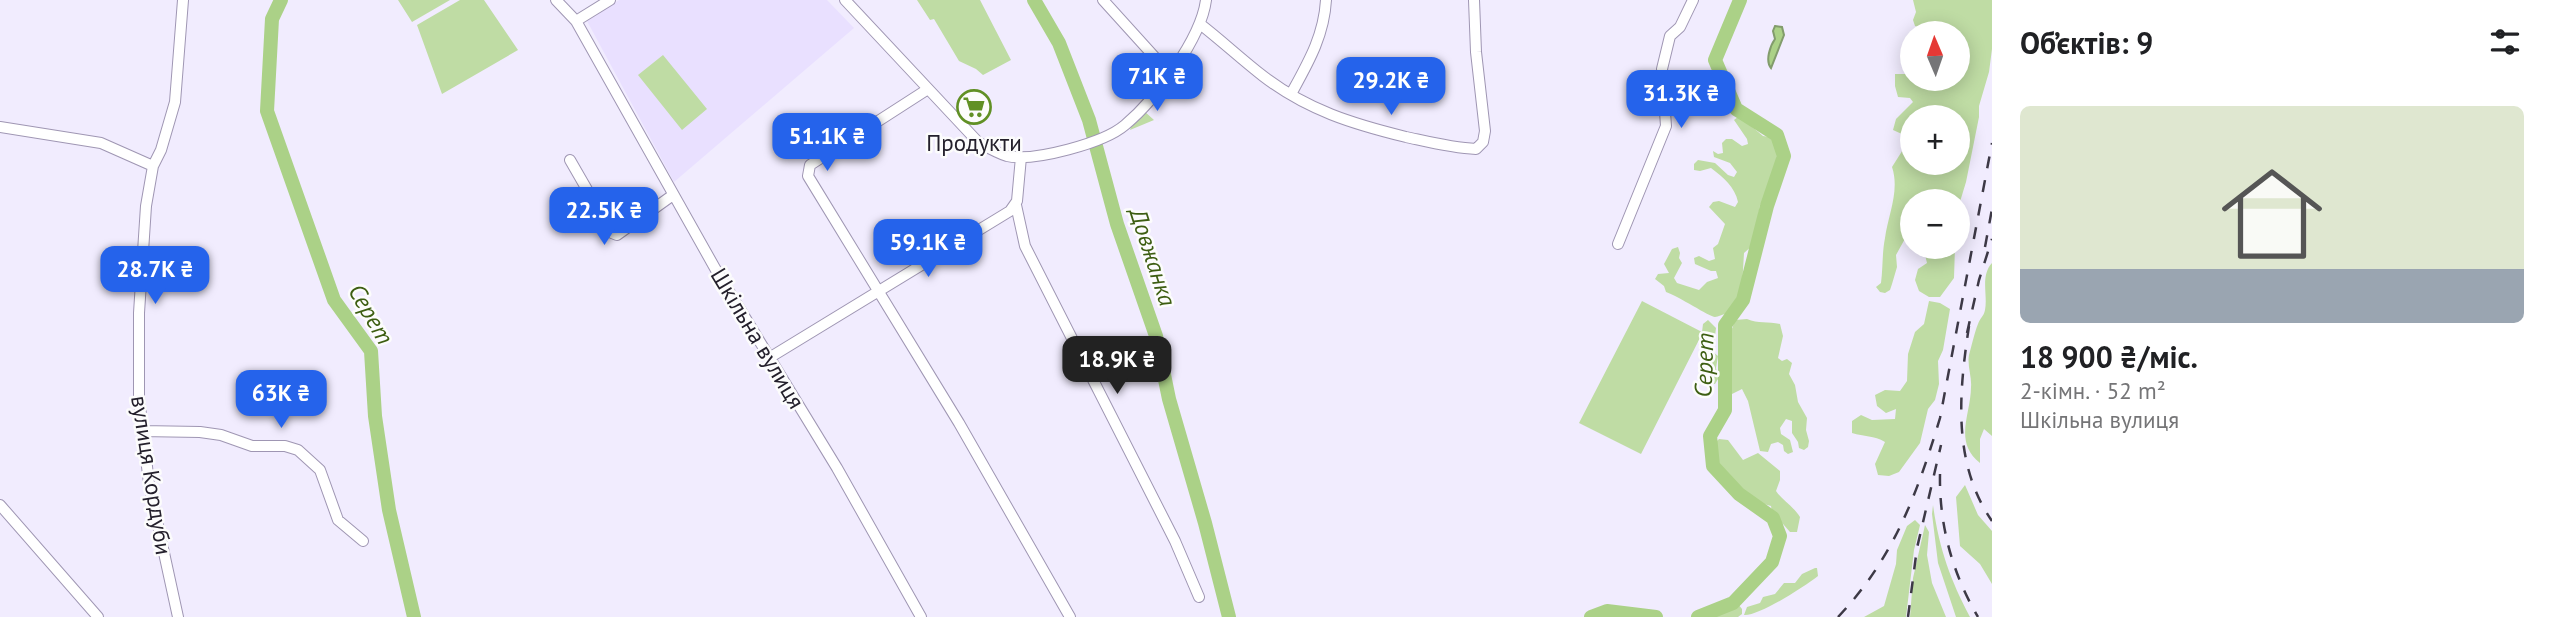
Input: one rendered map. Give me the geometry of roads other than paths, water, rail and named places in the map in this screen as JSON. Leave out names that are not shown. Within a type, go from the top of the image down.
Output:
[{"type":"street","name":"вулиця Кордуби","points":[[178,617],[149,484],[141,431],[139,313],[146,206],[153,166],[161,150],[175,102],[183,0]]},
{"type":"street","name":"Шкільна вулиця","points":[[556,0],[576,21],[673,195],[837,468],[922,617]]},
{"type":"street","points":[[576,21],[610,0]]},
{"type":"street","points":[[845,0],[978,142],[1008,156],[1021,157],[1087,144],[1104,138],[1125,125],[1182,57],[1200,24],[1206,0]]},
{"type":"street","points":[[1103,0],[1170,74]]},
{"type":"street","points":[[1291,94],[1318,44],[1325,18],[1326,0]]},
{"type":"street","points":[[1200,24],[1264,77],[1326,115],[1364,127],[1459,148],[1476,149],[1483,142],[1485,131],[1474,0]]},
{"type":"street","points":[[1618,244],[1666,126],[1662,69],[1670,36],[1680,27],[1693,0]]},
{"type":"street","points":[[928,89],[810,165],[808,170],[811,183],[1021,528],[1070,617]]},
{"type":"street","points":[[0,127],[101,143],[153,166]]},
{"type":"street","points":[[1021,157],[1016,205],[1024,246],[1175,541],[1199,597]]},
{"type":"street","points":[[569,160],[612,233],[617,236],[673,195]]},
{"type":"street","points":[[769,358],[1016,205]]},
{"type":"street","points":[[141,431],[200,432],[221,435],[252,446],[285,446],[298,450],[320,470],[338,520],[363,541]]},
{"type":"street","points":[[0,505],[98,617]]},
{"type":"waterway","name":"Серет","points":[[281,0],[272,19],[267,111],[334,300],[371,351],[375,416],[389,510],[414,617]]},
{"type":"waterway","name":"Довжанка","points":[[1034,0],[1059,43],[1089,120],[1117,224],[1156,336],[1169,399],[1229,617]]},
{"type":"waterway","name":"Серет","points":[[1698,617],[1733,603],[1772,562],[1780,536],[1773,518],[1739,494],[1713,466],[1710,436],[1725,410],[1725,325],[1743,300],[1767,206],[1784,156],[1777,135],[1736,109],[1715,60],[1740,0]]},
{"type":"waterway","name":"Серет","points":[[1591,617],[1607,611],[1656,617]]},
{"type":"railway","points":[[1838,617],[1858,595],[1889,548],[1912,499],[1931,446],[1940,418],[1992,143]]},
{"type":"railway","points":[[1985,247],[1992,209]]},
{"type":"railway","points":[[1967,333],[1992,239]]},
{"type":"railway","points":[[1969,326],[1961,401],[1962,426],[1970,475],[1979,499],[1992,521]]},
{"type":"railway","points":[[1908,617],[1917,548],[1941,445]]},
{"type":"railway","points":[[1940,474],[1942,511],[1949,548],[1961,583],[1978,617]]},
{"type":"place","name":"Продукти","points":[[974,107]]}]
